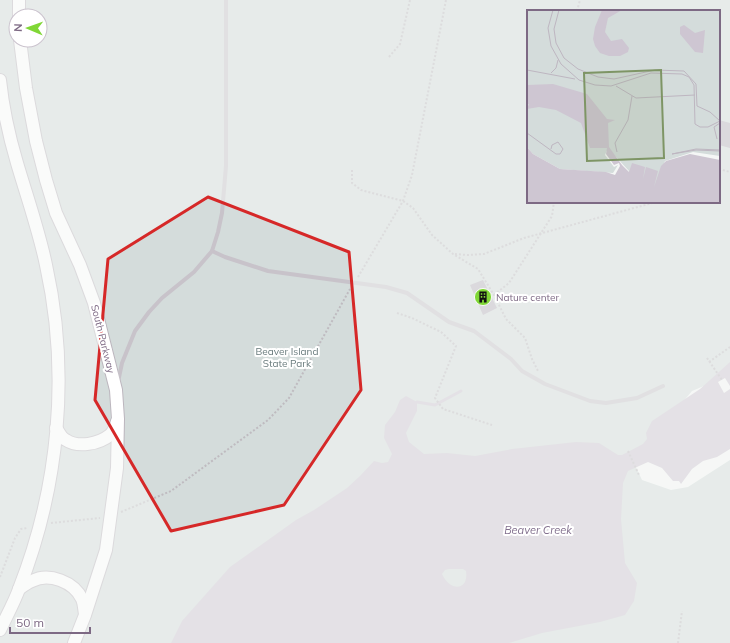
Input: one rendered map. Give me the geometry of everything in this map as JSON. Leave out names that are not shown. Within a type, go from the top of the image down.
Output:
[{"type":"street","name":"South Parkway","points":[[21,48],[27,96],[46,180],[56,213],[80,266],[94,303],[116,390],[118,419],[117,468],[106,550],[85,615],[74,643]]},
{"type":"street","points":[[0,80],[9,133],[49,279],[58,354],[59,391],[53,464],[40,525],[19,589],[0,630]]},
{"type":"street","points":[[56,428],[62,438],[66,441],[91,444],[110,435],[118,419]]},
{"type":"street","points":[[19,589],[33,580],[40,578],[53,578],[68,583],[78,592],[83,600],[85,615]]},
{"type":"lane","points":[[116,390],[122,363],[135,331],[157,303],[194,272],[212,250],[218,232],[222,213],[226,166],[226,0]]},
{"type":"lane","points":[[212,250],[225,257],[268,271],[386,287],[407,293],[449,322],[474,331],[511,359],[522,371],[545,384],[590,401],[606,403],[637,398],[663,386]]},
{"type":"path","points":[[389,57],[400,44],[410,0]]},
{"type":"path","points":[[0,577],[15,538],[21,529],[40,525],[111,517],[171,491],[268,420],[289,398],[354,283],[403,201],[412,175],[446,0]]},
{"type":"path","points":[[578,10],[580,0]]},
{"type":"path","points":[[720,169],[730,172]]},
{"type":"path","points":[[352,170],[352,183],[361,190],[403,201],[413,208],[432,235],[453,254],[478,270],[494,295],[506,319],[525,338],[532,360],[545,384]]},
{"type":"path","points":[[494,295],[509,283],[552,216],[554,203]]},
{"type":"path","points":[[453,254],[484,254],[524,238],[652,203]]},
{"type":"path","points":[[397,313],[412,318],[441,332],[456,346],[435,398],[443,409],[492,425]]},
{"type":"path","points":[[709,362],[730,346]]},
{"type":"path","points":[[707,358],[722,380]]},
{"type":"path","points":[[628,451],[639,475]]},
{"type":"path","points":[[678,643],[682,611]]},
{"type":"highlighted area","points":[[208,197],[349,252],[361,390],[284,505],[171,531],[95,400],[108,259]]},
{"type":"green space","name":"Beaver Island State Park","points":[[0,0],[730,0],[730,375],[692,391],[633,461],[642,480],[671,490],[688,487],[730,460],[730,643],[0,643]]},
{"type":"water","name":"Beaver Creek","points":[[730,362],[730,449],[717,457],[703,461],[692,469],[681,484],[679,481],[673,481],[662,468],[648,462],[628,471],[623,483],[621,519],[625,563],[637,583],[634,601],[625,615],[600,622],[542,633],[509,643],[171,643],[182,621],[230,567],[296,520],[347,488],[374,461],[382,463],[388,462],[392,454],[384,438],[385,425],[395,412],[400,400],[406,396],[417,402],[417,411],[406,433],[409,442],[424,454],[447,453],[475,456],[512,449],[576,442],[599,443],[618,455],[622,455],[643,444],[647,439],[646,433],[652,421],[700,389]],"holes":[[[449,569],[463,569],[466,571],[465,582],[458,587],[445,580],[442,574],[445,570]]]},
{"type":"pier","points":[[725,378],[730,386],[730,389],[724,393],[718,382]]},
{"type":"building","points":[[720,120],[730,123],[730,148],[720,145]]},
{"type":"building","name":"Nature center","points":[[483,280],[497,308],[483,315],[470,285]]},
{"type":"waterway","points":[[417,402],[435,405],[461,391]]},
{"type":"place","name":"Nature center","points":[[483,297]]}]
